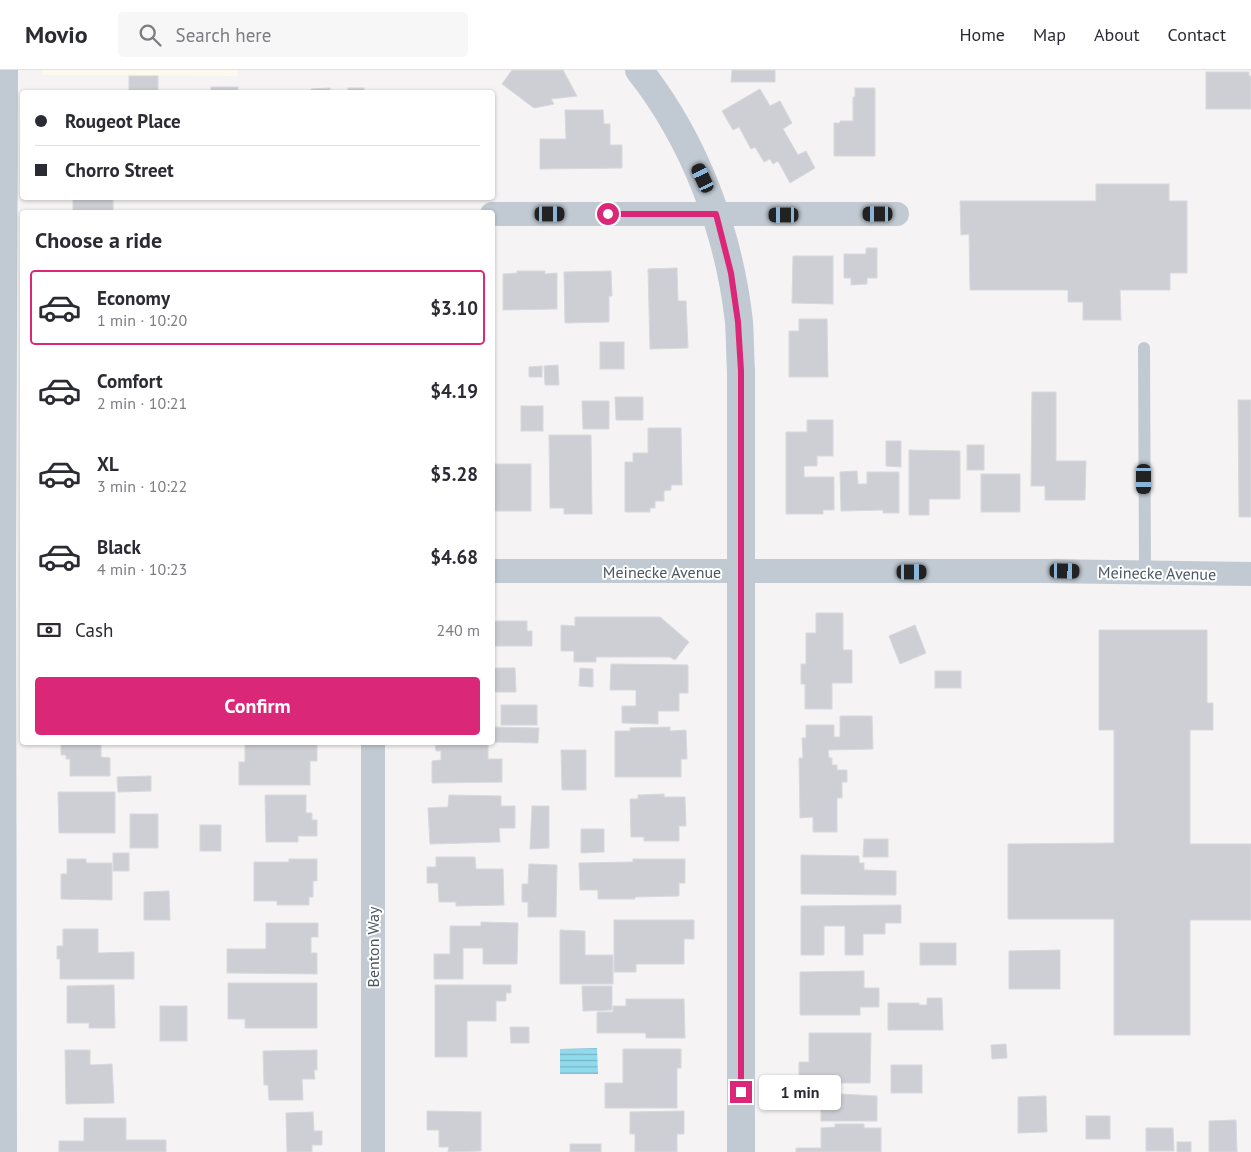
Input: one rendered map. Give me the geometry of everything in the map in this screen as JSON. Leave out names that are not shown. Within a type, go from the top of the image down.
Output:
[{"type":"street","points":[[5,1152],[13,570],[3,394],[6,70]]},
{"type":"street","points":[[639,70],[656,91],[703,178],[716,214],[731,273],[738,322],[741,371],[741,1152]]},
{"type":"street","points":[[495,214],[897,214]]},
{"type":"street","name":"Meinecke Avenue","points":[[495,571],[1045,571],[1251,574]]},
{"type":"street","name":"Benton Way","points":[[372,745],[372,1152]]},
{"type":"lane","points":[[1144,348],[1145,573]]},
{"type":"shaded area","points":[[42,70],[238,70],[238,76],[42,75]]},
{"type":"water","points":[[597,1048],[598,1074],[560,1074],[560,1049]]},
{"type":"building","points":[[512,70],[563,70],[577,96],[551,99],[554,104],[534,108],[502,84]]},
{"type":"building","points":[[732,70],[775,70],[775,82],[731,82]]},
{"type":"building","points":[[1206,72],[1249,72],[1249,76],[1251,76],[1251,109],[1206,109]]},
{"type":"building","points":[[129,76],[158,76],[158,90],[129,90]]},
{"type":"building","points":[[211,87],[238,87],[238,90],[211,90]]},
{"type":"building","points":[[330,88],[330,90],[311,90]]},
{"type":"building","points":[[348,88],[364,88],[364,90],[348,90]]},
{"type":"building","points":[[855,88],[875,88],[875,156],[834,156],[834,123],[853,121]]},
{"type":"building","points":[[760,89],[770,106],[780,101],[792,123],[783,129],[798,155],[806,151],[815,168],[790,183],[778,161],[773,164],[770,159],[764,162],[755,147],[751,149],[739,127],[733,130],[722,111]]},
{"type":"building","points":[[565,110],[603,110],[604,124],[610,124],[610,145],[622,145],[622,168],[540,169],[540,139],[566,139]]},
{"type":"building","points":[[1096,184],[1169,184],[1169,201],[1187,201],[1187,273],[1170,273],[1170,290],[1120,290],[1121,320],[1083,320],[1083,302],[1068,302],[1068,290],[970,290],[969,234],[961,235],[960,201],[1096,201]]},
{"type":"building","points":[[73,200],[113,200],[113,210],[73,210]]},
{"type":"building","points":[[866,248],[877,248],[877,278],[867,278],[867,284],[851,285],[851,278],[844,278],[844,254],[866,254]]},
{"type":"building","points":[[793,256],[833,256],[833,304],[792,303]]},
{"type":"building","points":[[677,268],[678,301],[686,301],[688,348],[650,349],[648,269]]},
{"type":"building","points":[[517,271],[545,271],[545,274],[557,273],[557,309],[503,310],[503,274],[517,273]]},
{"type":"building","points":[[611,271],[612,296],[609,296],[609,322],[565,323],[564,272]]},
{"type":"building","points":[[799,319],[827,319],[828,377],[789,377],[789,331],[799,331]]},
{"type":"building","points":[[600,342],[624,342],[624,369],[600,369]]},
{"type":"building","points":[[558,365],[559,385],[545,385],[544,366]]},
{"type":"building","points":[[542,366],[542,377],[529,377],[529,367]]},
{"type":"building","points":[[1032,392],[1056,392],[1056,461],[1086,461],[1085,500],[1045,500],[1045,486],[1031,486]]},
{"type":"building","points":[[615,397],[643,397],[643,420],[616,420]]},
{"type":"building","points":[[1238,400],[1251,400],[1251,517],[1239,517]]},
{"type":"building","points":[[582,401],[609,401],[609,429],[583,429]]},
{"type":"building","points":[[521,406],[543,406],[543,431],[521,431]]},
{"type":"building","points":[[807,420],[833,420],[833,456],[817,456],[817,466],[804,466],[804,477],[834,477],[834,510],[823,510],[823,514],[786,514],[786,432],[807,432]]},
{"type":"building","points":[[648,428],[681,428],[682,485],[671,485],[671,490],[664,491],[664,501],[655,501],[655,508],[650,508],[650,512],[625,512],[625,462],[633,462],[633,453],[648,453]]},
{"type":"building","points":[[549,435],[591,435],[592,514],[564,514],[564,508],[550,508]]},
{"type":"building","points":[[886,441],[901,441],[901,467],[886,466]]},
{"type":"building","points":[[967,445],[984,445],[984,470],[967,470]]},
{"type":"building","points":[[909,450],[960,451],[960,499],[929,499],[929,515],[909,515]]},
{"type":"building","points":[[495,464],[531,464],[531,511],[495,511]]},
{"type":"building","points":[[857,471],[858,484],[867,484],[867,472],[899,472],[899,513],[883,513],[883,510],[841,511],[840,472]]},
{"type":"building","points":[[981,474],[1020,474],[1020,512],[981,512]]},
{"type":"building","points":[[816,613],[843,613],[843,650],[852,650],[852,683],[832,683],[832,709],[805,709],[805,684],[801,684],[801,664],[806,664],[806,633],[816,633]]},
{"type":"building","points":[[575,617],[660,617],[689,642],[675,660],[670,657],[596,657],[596,662],[574,662],[574,651],[561,651],[561,625],[575,626]]},
{"type":"building","points":[[495,621],[527,621],[527,631],[532,631],[532,646],[495,646]]},
{"type":"building","points":[[915,625],[926,653],[900,664],[889,636]]},
{"type":"building","points":[[1099,630],[1207,630],[1207,703],[1213,703],[1213,730],[1190,730],[1190,844],[1251,844],[1251,920],[1190,920],[1190,1035],[1114,1035],[1114,919],[1008,919],[1008,844],[1114,843],[1114,730],[1099,730]]},
{"type":"building","points":[[611,664],[688,665],[688,693],[679,693],[679,711],[658,711],[658,724],[622,723],[622,706],[636,706],[636,690],[610,690]]},
{"type":"building","points":[[495,668],[515,668],[516,692],[495,692]]},
{"type":"building","points":[[580,668],[593,669],[593,687],[579,686]]},
{"type":"building","points":[[935,671],[961,671],[961,688],[935,688]]},
{"type":"building","points":[[501,705],[537,705],[537,725],[501,725]]},
{"type":"building","points":[[840,716],[872,716],[873,749],[828,750],[829,758],[832,758],[832,765],[837,765],[837,770],[847,770],[847,782],[842,782],[842,798],[837,798],[837,832],[813,832],[813,817],[800,818],[799,758],[803,758],[802,738],[806,738],[806,725],[834,725],[834,737],[840,737]]},
{"type":"building","points":[[495,727],[539,728],[538,743],[495,742]]},
{"type":"building","points":[[670,727],[670,731],[686,730],[687,759],[681,759],[681,777],[615,777],[615,731],[630,731],[630,728]]},
{"type":"building","points":[[61,745],[101,745],[101,757],[110,758],[110,776],[70,776],[70,759],[66,759],[66,755],[61,755]]},
{"type":"building","points":[[245,745],[317,745],[317,761],[310,761],[310,785],[239,785],[239,762],[245,762]]},
{"type":"building","points":[[435,745],[488,745],[488,759],[502,759],[502,782],[432,783],[432,761],[441,760],[441,751],[436,751]]},
{"type":"building","points":[[561,750],[586,750],[586,790],[562,790]]},
{"type":"building","points":[[151,776],[151,791],[118,792],[117,777]]},
{"type":"building","points":[[58,792],[115,792],[115,833],[59,833]]},
{"type":"building","points":[[664,794],[664,797],[685,797],[686,826],[679,826],[679,841],[644,841],[644,837],[631,837],[630,799],[638,799],[638,795]]},
{"type":"building","points":[[265,795],[306,795],[306,813],[312,813],[312,820],[317,820],[317,836],[298,836],[298,842],[266,842]]},
{"type":"building","points":[[449,795],[501,796],[501,806],[515,806],[515,828],[499,828],[500,842],[430,844],[428,808],[448,807]]},
{"type":"building","points":[[532,806],[549,806],[549,848],[530,849]]},
{"type":"building","points":[[130,814],[158,814],[158,848],[130,848]]},
{"type":"building","points":[[200,825],[221,825],[221,851],[200,851]]},
{"type":"building","points":[[581,829],[604,829],[604,852],[581,853]]},
{"type":"building","points":[[864,839],[888,839],[888,857],[863,857]]},
{"type":"building","points":[[113,853],[129,853],[129,871],[113,871]]},
{"type":"building","points":[[801,855],[859,856],[859,863],[864,863],[864,870],[896,871],[896,895],[801,894]]},
{"type":"building","points":[[436,857],[475,857],[476,869],[503,869],[504,905],[456,906],[456,902],[439,902],[438,883],[427,883],[427,867],[436,867]]},
{"type":"building","points":[[67,859],[86,859],[86,863],[112,863],[112,900],[61,899],[61,874],[67,874]]},
{"type":"building","points":[[289,859],[317,859],[317,881],[313,881],[313,897],[309,897],[309,905],[277,905],[277,901],[254,901],[254,862],[289,862]]},
{"type":"building","points":[[633,859],[685,859],[685,883],[679,883],[679,896],[598,899],[598,890],[580,890],[579,863],[633,862]]},
{"type":"building","points":[[529,864],[557,865],[556,917],[528,917],[528,902],[522,902],[522,884],[528,884]]},
{"type":"building","points":[[169,891],[170,920],[144,920],[144,892]]},
{"type":"building","points":[[901,905],[901,923],[885,923],[885,934],[863,934],[863,955],[845,955],[845,926],[824,926],[824,955],[801,955],[801,906]]},
{"type":"building","points":[[614,920],[694,920],[694,939],[684,939],[684,964],[636,964],[636,972],[614,972]]},
{"type":"building","points":[[481,922],[518,923],[517,964],[483,964],[483,948],[463,948],[463,979],[434,979],[434,954],[450,954],[450,926],[481,926]]},
{"type":"building","points":[[266,923],[318,923],[318,937],[311,937],[311,953],[317,953],[317,974],[227,973],[227,949],[266,949]]},
{"type":"building","points":[[63,929],[98,929],[98,953],[134,952],[134,979],[60,979],[60,959],[57,959],[57,946],[63,946]]},
{"type":"building","points":[[560,930],[585,931],[585,955],[613,955],[613,984],[560,984]]},
{"type":"building","points":[[920,943],[956,943],[956,965],[920,965]]},
{"type":"building","points":[[1060,950],[1060,989],[1009,989],[1009,951]]},
{"type":"building","points":[[864,971],[864,988],[879,988],[879,1007],[860,1007],[860,1015],[800,1015],[800,972]]},
{"type":"building","points":[[228,983],[317,983],[317,1028],[245,1028],[245,1019],[228,1019]]},
{"type":"building","points":[[114,985],[115,1028],[89,1028],[89,1023],[67,1023],[67,986]]},
{"type":"building","points":[[435,985],[511,985],[511,993],[506,993],[506,1001],[496,1001],[496,1021],[467,1021],[467,1057],[435,1057]]},
{"type":"building","points":[[582,986],[612,986],[612,1010],[583,1011]]},
{"type":"building","points":[[927,998],[942,998],[943,1030],[888,1030],[888,1003],[919,1003],[919,1005],[927,1005]]},
{"type":"building","points":[[626,999],[684,999],[685,1038],[646,1038],[646,1033],[597,1033],[597,1012],[613,1012],[613,1006],[626,1006]]},
{"type":"building","points":[[160,1006],[187,1006],[187,1041],[160,1041]]},
{"type":"building","points":[[510,1027],[529,1027],[529,1043],[511,1043]]},
{"type":"building","points":[[809,1033],[871,1033],[870,1083],[799,1083],[799,1062],[809,1062]]},
{"type":"building","points":[[1006,1044],[1007,1058],[992,1059],[991,1045]]},
{"type":"building","points":[[623,1049],[681,1049],[681,1068],[677,1068],[677,1108],[605,1108],[605,1083],[623,1083]]},
{"type":"building","points":[[65,1050],[90,1050],[90,1065],[112,1064],[114,1103],[66,1104]]},
{"type":"building","points":[[317,1050],[317,1070],[314,1070],[315,1079],[302,1079],[303,1100],[269,1100],[268,1085],[264,1085],[263,1051]]},
{"type":"building","points":[[891,1065],[922,1065],[922,1093],[891,1093]]},
{"type":"building","points":[[821,1093],[877,1096],[877,1121],[821,1121]]},
{"type":"building","points":[[1046,1096],[1047,1132],[1018,1133],[1018,1097]]},
{"type":"building","points":[[427,1111],[481,1112],[481,1151],[448,1152],[449,1147],[439,1147],[439,1130],[427,1130]]},
{"type":"building","points":[[684,1111],[684,1134],[677,1134],[677,1152],[635,1152],[635,1134],[630,1134],[630,1112]]},
{"type":"building","points":[[313,1112],[314,1131],[322,1131],[322,1145],[312,1145],[312,1152],[287,1152],[286,1113]]},
{"type":"building","points":[[1086,1116],[1110,1116],[1110,1139],[1086,1139]]},
{"type":"building","points":[[84,1118],[126,1118],[126,1140],[166,1140],[166,1152],[59,1152],[59,1141],[84,1141]]},
{"type":"building","points":[[1236,1120],[1237,1152],[1209,1152],[1209,1121]]},
{"type":"building","points":[[835,1124],[864,1124],[864,1128],[881,1128],[881,1152],[796,1152],[796,1148],[821,1148],[821,1128],[835,1127]]},
{"type":"building","points":[[1146,1128],[1173,1128],[1174,1151],[1146,1151]]},
{"type":"building","points":[[1177,1142],[1191,1142],[1191,1152],[1177,1152]]},
{"type":"building","points":[[570,1144],[601,1144],[601,1152],[570,1152]]},
{"type":"route","points":[[608,214],[716,214],[731,273],[738,322],[741,371],[741,1092]]}]
